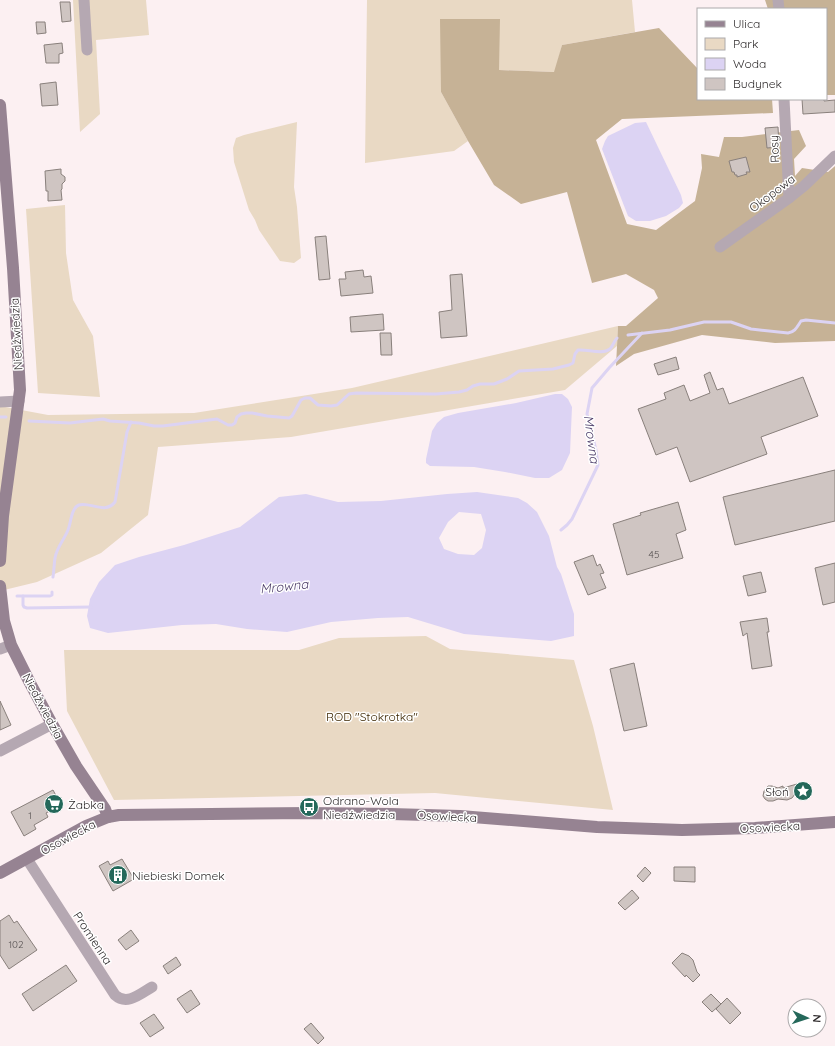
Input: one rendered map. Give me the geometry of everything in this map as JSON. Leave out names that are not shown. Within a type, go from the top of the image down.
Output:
[{"type":"street","points":[[84,0],[87,50]]},
{"type":"street","name":"Rosy","points":[[784,100],[789,198]]},
{"type":"street","name":"Niedźwiedzia","points":[[0,105],[13,268],[20,390],[3,516],[0,561]]},
{"type":"street","name":"Okopowa","points":[[720,247],[789,198],[804,186],[835,156]]},
{"type":"street","points":[[0,402],[19,400]]},
{"type":"street","name":"Niedźwiedzia","points":[[0,586],[5,647],[30,683],[76,766],[105,809],[108,817]]},
{"type":"street","points":[[0,751],[52,724]]},
{"type":"street","name":"Osowiecka","points":[[0,873],[86,826],[108,817],[119,815],[391,814],[460,816],[590,826],[682,830],[754,828],[835,822]]},
{"type":"street","name":"Promienna","points":[[27,859],[115,995],[123,1000],[128,1000],[152,987]]},
{"type":"green space","points":[[73,0],[146,0],[149,35],[96,40],[100,114],[80,132]]},
{"type":"green space","points":[[367,0],[632,0],[635,32],[562,45],[555,72],[499,70],[441,92],[468,141],[454,151],[365,163]]},
{"type":"green space","points":[[297,122],[294,187],[301,258],[294,263],[280,261],[259,230],[249,210],[234,162],[233,148],[236,138]]},
{"type":"green space","points":[[65,205],[66,253],[73,300],[93,336],[100,397],[38,393],[26,209]]},
{"type":"green space","points":[[618,326],[617,346],[565,390],[291,437],[158,447],[148,515],[101,553],[37,582],[0,591],[0,406],[48,415],[194,413],[352,388]]},
{"type":"green space","name":"ROD \"Stokrotka\"","points":[[426,636],[450,649],[574,660],[593,726],[613,810],[435,793],[114,800],[67,711],[64,650],[299,650],[339,638]]},
{"type":"shaded area","points":[[765,0],[835,0],[835,95],[827,95],[827,8],[768,8]]},
{"type":"shaded area","points":[[440,19],[500,19],[499,70],[554,72],[562,45],[659,28],[697,68],[697,100],[772,100],[773,113],[622,119],[596,140],[627,224],[656,230],[695,201],[702,168],[701,154],[719,157],[724,137],[742,137],[799,130],[806,146],[794,159],[795,176],[802,168],[828,172],[835,166],[835,341],[775,343],[702,335],[634,354],[616,366],[618,326],[626,326],[658,298],[654,290],[626,274],[592,283],[567,192],[521,204],[494,185],[441,92]]},
{"type":"water","points":[[646,122],[681,195],[683,203],[679,208],[666,216],[650,221],[636,221],[628,216],[602,149],[608,136],[635,123]]},
{"type":"water","points":[[555,394],[562,394],[568,399],[572,407],[570,453],[562,470],[549,478],[535,478],[474,467],[430,466],[426,463],[432,431],[437,423],[444,417]]},
{"type":"water","points":[[477,492],[518,498],[527,503],[537,512],[549,536],[557,567],[561,574],[574,614],[574,636],[551,641],[464,634],[408,617],[331,622],[287,632],[247,629],[216,624],[182,625],[108,633],[90,628],[87,616],[90,599],[99,582],[115,565],[240,527],[279,497],[306,494],[338,502],[381,501]],"holes":[[[459,512],[481,514],[486,530],[482,548],[474,555],[458,554],[444,549],[439,538],[448,522]]]},
{"type":"building","points":[[60,2],[70,2],[71,21],[62,22]]},
{"type":"building","points":[[36,22],[45,22],[46,33],[37,34]]},
{"type":"building","points":[[62,43],[63,53],[59,54],[59,63],[46,63],[44,45]]},
{"type":"building","points":[[56,82],[58,105],[42,106],[40,84]]},
{"type":"building","points":[[802,100],[835,100],[835,112],[803,114]]},
{"type":"building","points":[[778,127],[779,147],[767,148],[765,128]]},
{"type":"building","points":[[746,157],[750,172],[746,172],[747,174],[737,177],[734,172],[732,172],[729,161]]},
{"type":"building","points":[[61,169],[61,174],[65,177],[61,190],[62,200],[48,201],[45,171]]},
{"type":"building","points":[[326,236],[330,279],[319,280],[315,237]]},
{"type":"building","points":[[363,270],[364,277],[371,276],[373,293],[341,296],[339,279],[346,279],[345,272]]},
{"type":"building","points":[[462,274],[467,336],[441,338],[439,312],[452,310],[450,275]]},
{"type":"building","points":[[383,314],[384,330],[351,332],[350,317]]},
{"type":"building","points":[[380,333],[391,333],[392,355],[381,355]]},
{"type":"building","points":[[676,357],[679,369],[658,375],[654,364]]},
{"type":"building","points":[[710,372],[717,390],[723,388],[729,404],[803,377],[818,416],[761,437],[767,454],[690,482],[677,447],[656,455],[638,409],[666,399],[664,393],[684,385],[690,401],[710,393],[704,375]]},
{"type":"building","points":[[835,470],[835,521],[735,545],[723,497]]},
{"type":"building","points":[[678,502],[686,530],[676,534],[683,558],[627,575],[613,524],[641,515],[640,513]]},
{"type":"building","points":[[593,555],[597,566],[600,564],[604,573],[600,574],[606,588],[588,595],[574,562]]},
{"type":"building","points":[[835,563],[835,602],[823,605],[815,568]]},
{"type":"building","points":[[761,572],[766,592],[748,596],[743,576]]},
{"type":"building","points":[[767,618],[769,632],[767,632],[772,666],[752,669],[747,633],[743,636],[740,622]]},
{"type":"building","points":[[634,663],[647,726],[624,731],[610,669]]},
{"type":"building","points":[[0,701],[11,725],[0,730]]},
{"type":"building","points":[[797,784],[795,794],[792,798],[787,800],[778,799],[768,801],[763,796],[764,791],[768,786],[778,788],[783,786],[783,788]]},
{"type":"building","points":[[53,790],[61,805],[46,813],[48,817],[34,825],[36,829],[24,836],[11,812]]},
{"type":"building","name":"Niebieski Domek","points":[[122,859],[134,879],[113,891],[99,866],[108,861],[110,865]]},
{"type":"building","points":[[645,867],[651,873],[643,882],[637,876]]},
{"type":"building","points":[[674,867],[695,867],[695,882],[674,881]]},
{"type":"building","points":[[632,890],[639,898],[625,910],[618,903]]},
{"type":"building","points":[[9,915],[14,923],[17,921],[37,950],[9,969],[0,955],[0,921]]},
{"type":"building","points":[[131,930],[139,941],[126,950],[118,940]]},
{"type":"building","points":[[682,953],[689,956],[693,960],[697,972],[700,975],[693,982],[686,975],[685,977],[672,963]]},
{"type":"building","points":[[176,957],[181,965],[168,974],[163,966]]},
{"type":"building","points":[[66,965],[77,981],[33,1011],[22,994]]},
{"type":"building","points":[[191,990],[200,1004],[187,1013],[177,999]]},
{"type":"building","points":[[711,994],[721,1004],[712,1012],[702,1002]]},
{"type":"building","points":[[727,998],[741,1013],[730,1024],[716,1009]]},
{"type":"building","points":[[154,1014],[164,1028],[150,1037],[140,1023]]},
{"type":"building","points":[[311,1023],[324,1038],[318,1044],[304,1029]]},
{"type":"waterway","name":"Mrowna","points":[[628,335],[670,330],[704,322],[731,322],[751,329],[788,333],[794,330],[801,321],[806,320],[835,323]]},
{"type":"waterway","name":"Mrowna","points":[[561,530],[572,519],[598,465],[596,450],[587,414],[592,388],[642,333]]},
{"type":"waterway","name":"Mrowna","points":[[29,421],[70,423],[103,419],[163,426],[217,419],[228,425],[232,425],[235,423],[237,417],[246,413],[289,418],[292,416],[301,400],[305,398],[310,398],[318,405],[331,406],[337,405],[349,394],[356,393],[436,394],[459,392],[480,384],[494,384],[507,379],[519,371],[553,369],[569,365],[573,363],[575,354],[578,350],[599,352],[607,351],[611,348],[617,338]]},
{"type":"waterway","name":"Mrowna","points":[[0,417],[6,417]]},
{"type":"waterway","name":"Mrowna","points":[[53,577],[56,554],[68,530],[74,509],[83,504],[102,508],[111,506],[115,502],[127,432],[131,422]]},
{"type":"waterway","name":"Mrowna","points":[[17,596],[50,596],[52,595],[52,592]]},
{"type":"waterway","name":"Mrowna","points":[[23,596],[23,605],[27,608],[91,607]]},
{"type":"place","name":"Słoń","points":[[803,791]]},
{"type":"place","name":"Żabka","points":[[54,804]]},
{"type":"place","name":"Odrano-Wola Niedźwiedzia","points":[[309,807]]},
{"type":"place","name":"Niebieski Domek","points":[[118,875]]}]
